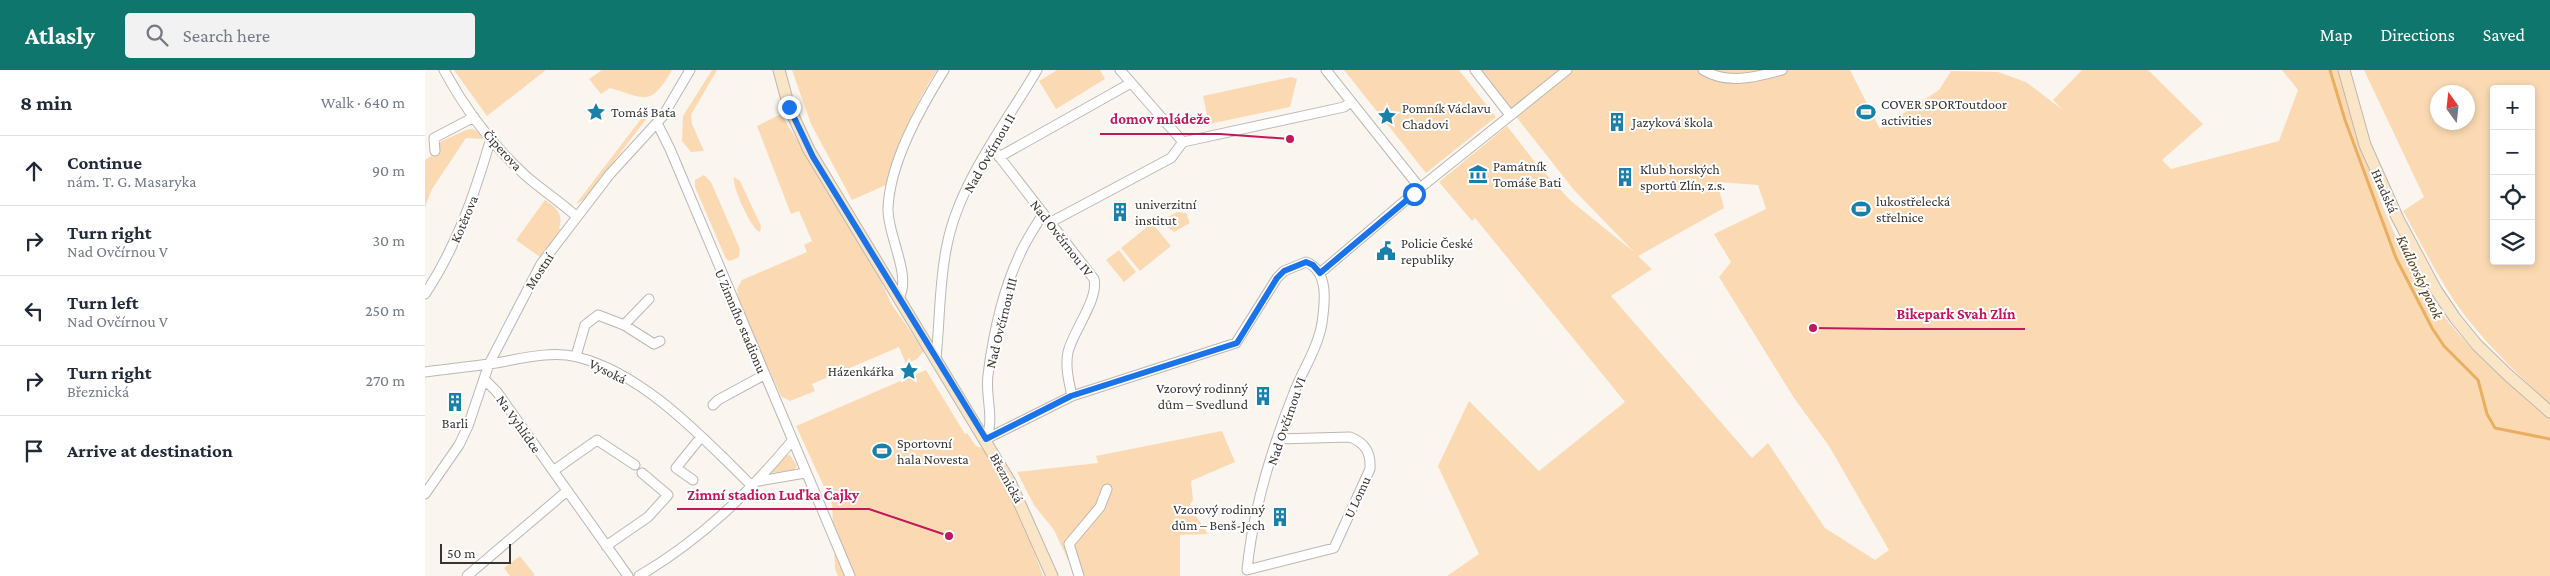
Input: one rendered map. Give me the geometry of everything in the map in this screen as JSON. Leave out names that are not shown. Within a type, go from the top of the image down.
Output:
[{"type":"main road","name":"Březnická","points":[[779,70],[784,94],[798,130],[986,439],[1025,511],[1052,576]]},
{"type":"main road","name":"Hradská","points":[[2344,70],[2365,145],[2398,219],[2436,290],[2455,318],[2477,344],[2518,385],[2550,412]]},
{"type":"street","name":"Čiperova","points":[[444,70],[458,96],[491,138],[526,175],[577,217]]},
{"type":"street","name":"Mostní","points":[[425,494],[459,445],[489,364],[533,277],[611,174],[657,123],[690,70]]},
{"type":"street","points":[[899,298],[903,290],[902,276],[889,218],[891,191],[914,122],[944,70]]},
{"type":"street","name":"Nad Ovčírnou II","points":[[936,358],[942,276],[947,243],[966,192],[991,146],[1037,70]]},
{"type":"street","points":[[1120,70],[1183,142]]},
{"type":"street","points":[[1326,70],[1421,188]]},
{"type":"street","points":[[1475,70],[1510,115]]},
{"type":"street","points":[[986,439],[1071,396],[1232,345],[1240,340],[1277,278],[1284,271],[1306,262],[1313,265],[1320,273],[1421,188],[1567,70]]},
{"type":"street","points":[[1703,70],[1724,78],[1736,78],[1782,70]]},
{"type":"street","points":[[999,157],[1131,83]]},
{"type":"street","points":[[1051,222],[1171,158],[1183,142],[1344,107],[1351,102]]},
{"type":"street","points":[[435,151],[434,138],[474,117]]},
{"type":"street","name":"U Zimního stadionu","points":[[657,123],[670,148],[805,473],[827,518],[850,576]]},
{"type":"street","name":"Kotěrova","points":[[425,294],[451,251],[474,197],[491,138]]},
{"type":"street","name":"Nad Ovčírnou IV","points":[[991,146],[1092,274],[1095,284],[1094,293],[1068,351],[1067,368],[1071,396]]},
{"type":"street","name":"Nad Ovčírnou III","points":[[986,439],[991,423],[987,391],[989,370],[1005,294],[1020,254],[1043,214]]},
{"type":"street","name":"Nad Ovčírnou VI","points":[[1247,570],[1250,539],[1278,439],[1321,324],[1324,302],[1320,273]]},
{"type":"street","points":[[624,325],[649,299]]},
{"type":"street","points":[[576,356],[585,325],[599,315],[624,325],[654,344],[660,340]]},
{"type":"street","name":"Vysoká","points":[[425,372],[553,355],[576,356],[613,371],[638,387],[756,484]]},
{"type":"street","points":[[713,405],[717,400],[764,375]]},
{"type":"street","name":"Na Vyhlídce","points":[[484,378],[497,392],[628,576]]},
{"type":"street","points":[[693,480],[676,468],[701,437]]},
{"type":"street","name":"U Lomu","points":[[1247,570],[1333,548],[1369,469],[1369,455],[1366,447],[1360,441],[1350,437],[1278,439]]},
{"type":"street","points":[[553,471],[597,440],[635,465]]},
{"type":"street","points":[[639,576],[689,544],[756,484],[792,441]]},
{"type":"street","points":[[606,546],[648,517],[667,495],[642,473]]},
{"type":"street","points":[[756,484],[805,473]]},
{"type":"street","points":[[1079,576],[1069,544],[1100,507],[1107,489]]},
{"type":"street","points":[[467,576],[567,491]]},
{"type":"shaded area","points":[[454,70],[546,70],[487,116]]},
{"type":"shaded area","points":[[602,70],[672,70],[658,90],[647,97],[640,97],[610,88],[601,94],[589,79]]},
{"type":"shaded area","points":[[712,70],[717,70],[691,115],[692,124],[704,151],[691,152],[682,141],[683,116]]},
{"type":"shaded area","points":[[792,70],[937,70],[907,126],[886,185],[852,200],[811,124]]},
{"type":"shaded area","points":[[1057,70],[1100,70],[1105,79],[1056,109],[1039,81]]},
{"type":"shaded area","points":[[1344,70],[1459,70],[1496,117],[1426,173]]},
{"type":"shaded area","points":[[1479,70],[1850,70],[1880,129],[1939,90],[1951,71],[1998,72],[2026,82],[2064,111],[2053,100],[2082,70],[2148,70],[2203,124],[2162,160],[2171,169],[2279,141],[2298,90],[2282,70],[2339,70],[2370,173],[2398,240],[2415,272],[2434,303],[2477,355],[2550,418],[2550,576],[1447,576],[1479,554],[1438,466],[1469,401],[1539,471],[1625,402],[1475,218],[1472,221],[1439,182],[1507,126],[1538,166],[1571,201],[1634,252],[1574,190]],"holes":[[[1717,182],[1758,185],[1766,209],[1714,234],[1731,262],[1719,277],[1794,398],[1829,446],[1889,550],[1875,560],[1825,528],[1768,443],[1752,458],[1611,296],[1652,269],[1638,256],[1724,208]]]},
{"type":"shaded area","points":[[2364,70],[2550,70],[2550,405],[2479,333],[2460,309],[2442,282],[2403,211],[2424,197]]},
{"type":"shaded area","points":[[1291,77],[1297,79],[1290,107],[1209,124],[1203,96]]},
{"type":"shaded area","points":[[647,111],[647,118],[585,199],[576,204]]},
{"type":"shaded area","points":[[781,114],[873,264],[892,305],[924,351],[917,359],[906,364],[899,347],[812,384],[815,391],[790,401],[781,396],[740,306],[737,289],[742,280],[807,252],[804,245],[812,241],[799,211],[791,214],[757,126]]},
{"type":"shaded area","points":[[472,129],[479,132],[483,139],[466,138],[432,189],[425,207],[425,160],[437,152],[440,142]]},
{"type":"shaded area","points":[[704,175],[711,182],[740,249],[739,257],[730,261],[726,259],[695,187],[695,180]]},
{"type":"shaded area","points":[[734,177],[740,181],[761,226],[760,232],[756,230],[743,207],[736,189]]},
{"type":"shaded area","points":[[545,200],[558,211],[560,215],[559,228],[561,229],[540,257],[516,240]]},
{"type":"shaded area","points":[[1177,212],[1186,213],[1190,223],[1174,232],[1166,226],[1164,219]]},
{"type":"shaded area","points":[[1152,223],[1171,246],[1140,271],[1121,248]]},
{"type":"shaded area","points":[[1119,250],[1136,272],[1124,282],[1106,260]]},
{"type":"shaded area","points":[[926,370],[965,434],[967,433],[976,446],[987,450],[1029,538],[1043,576],[838,576],[835,568],[832,504],[796,426]]},
{"type":"shaded area","points":[[1222,431],[1235,462],[1191,481],[1193,500],[1189,506],[1208,534],[1180,535],[1180,576],[1083,576],[1076,559],[1068,560],[1054,530],[1034,505],[1017,472],[1098,463],[1096,456]]},
{"type":"shaded area","points":[[790,455],[797,466],[794,470],[771,473],[785,456]]},
{"type":"shaded area","points":[[520,556],[535,575],[510,576],[504,568]]},
{"type":"waterway","name":"Kudlovský potok","points":[[2330,70],[2345,120],[2396,258],[2432,328],[2444,346],[2478,380],[2487,414],[2495,428],[2550,439]]},
{"type":"place","name":"Tomáš Baťa","points":[[596,112]]},
{"type":"place","name":"COVER SPORToutdoor activities","points":[[1866,112]]},
{"type":"place","name":"Pomník Václavu Chadovi","points":[[1387,116]]},
{"type":"place","name":"Jazyková škola","points":[[1617,122]]},
{"type":"place","name":"domov mládeže","points":[[1290,139]]},
{"type":"place","name":"Památník Tomáše Bati","points":[[1478,174]]},
{"type":"place","name":"Klub horských sportů Zlín, z.s.","points":[[1625,177]]},
{"type":"place","name":"lukostřelecká střelnice","points":[[1861,209]]},
{"type":"place","name":"univerzitní institut","points":[[1120,212]]},
{"type":"place","name":"Policie České republiky","points":[[1386,251]]},
{"type":"place","name":"Bikepark Svah Zlín","points":[[1813,328]]},
{"type":"place","name":"Házenkářka","points":[[909,371]]},
{"type":"place","name":"Vzorový rodinný dům – Svedlund","points":[[1263,396]]},
{"type":"place","name":"Barli","points":[[455,402]]},
{"type":"place","name":"Sportovní hala Novesta","points":[[882,451]]},
{"type":"place","name":"Vzorový rodinný dům – Benš-Jech","points":[[1280,517]]},
{"type":"place","name":"Zimní stadion Luďka Čajky","points":[[949,536]]},
{"type":"route","points":[[789,107],[798,130],[813,157],[986,439],[1071,396],[1237,343],[1277,278],[1284,271],[1299,263],[1306,262],[1313,265],[1320,273],[1414,194]]}]
